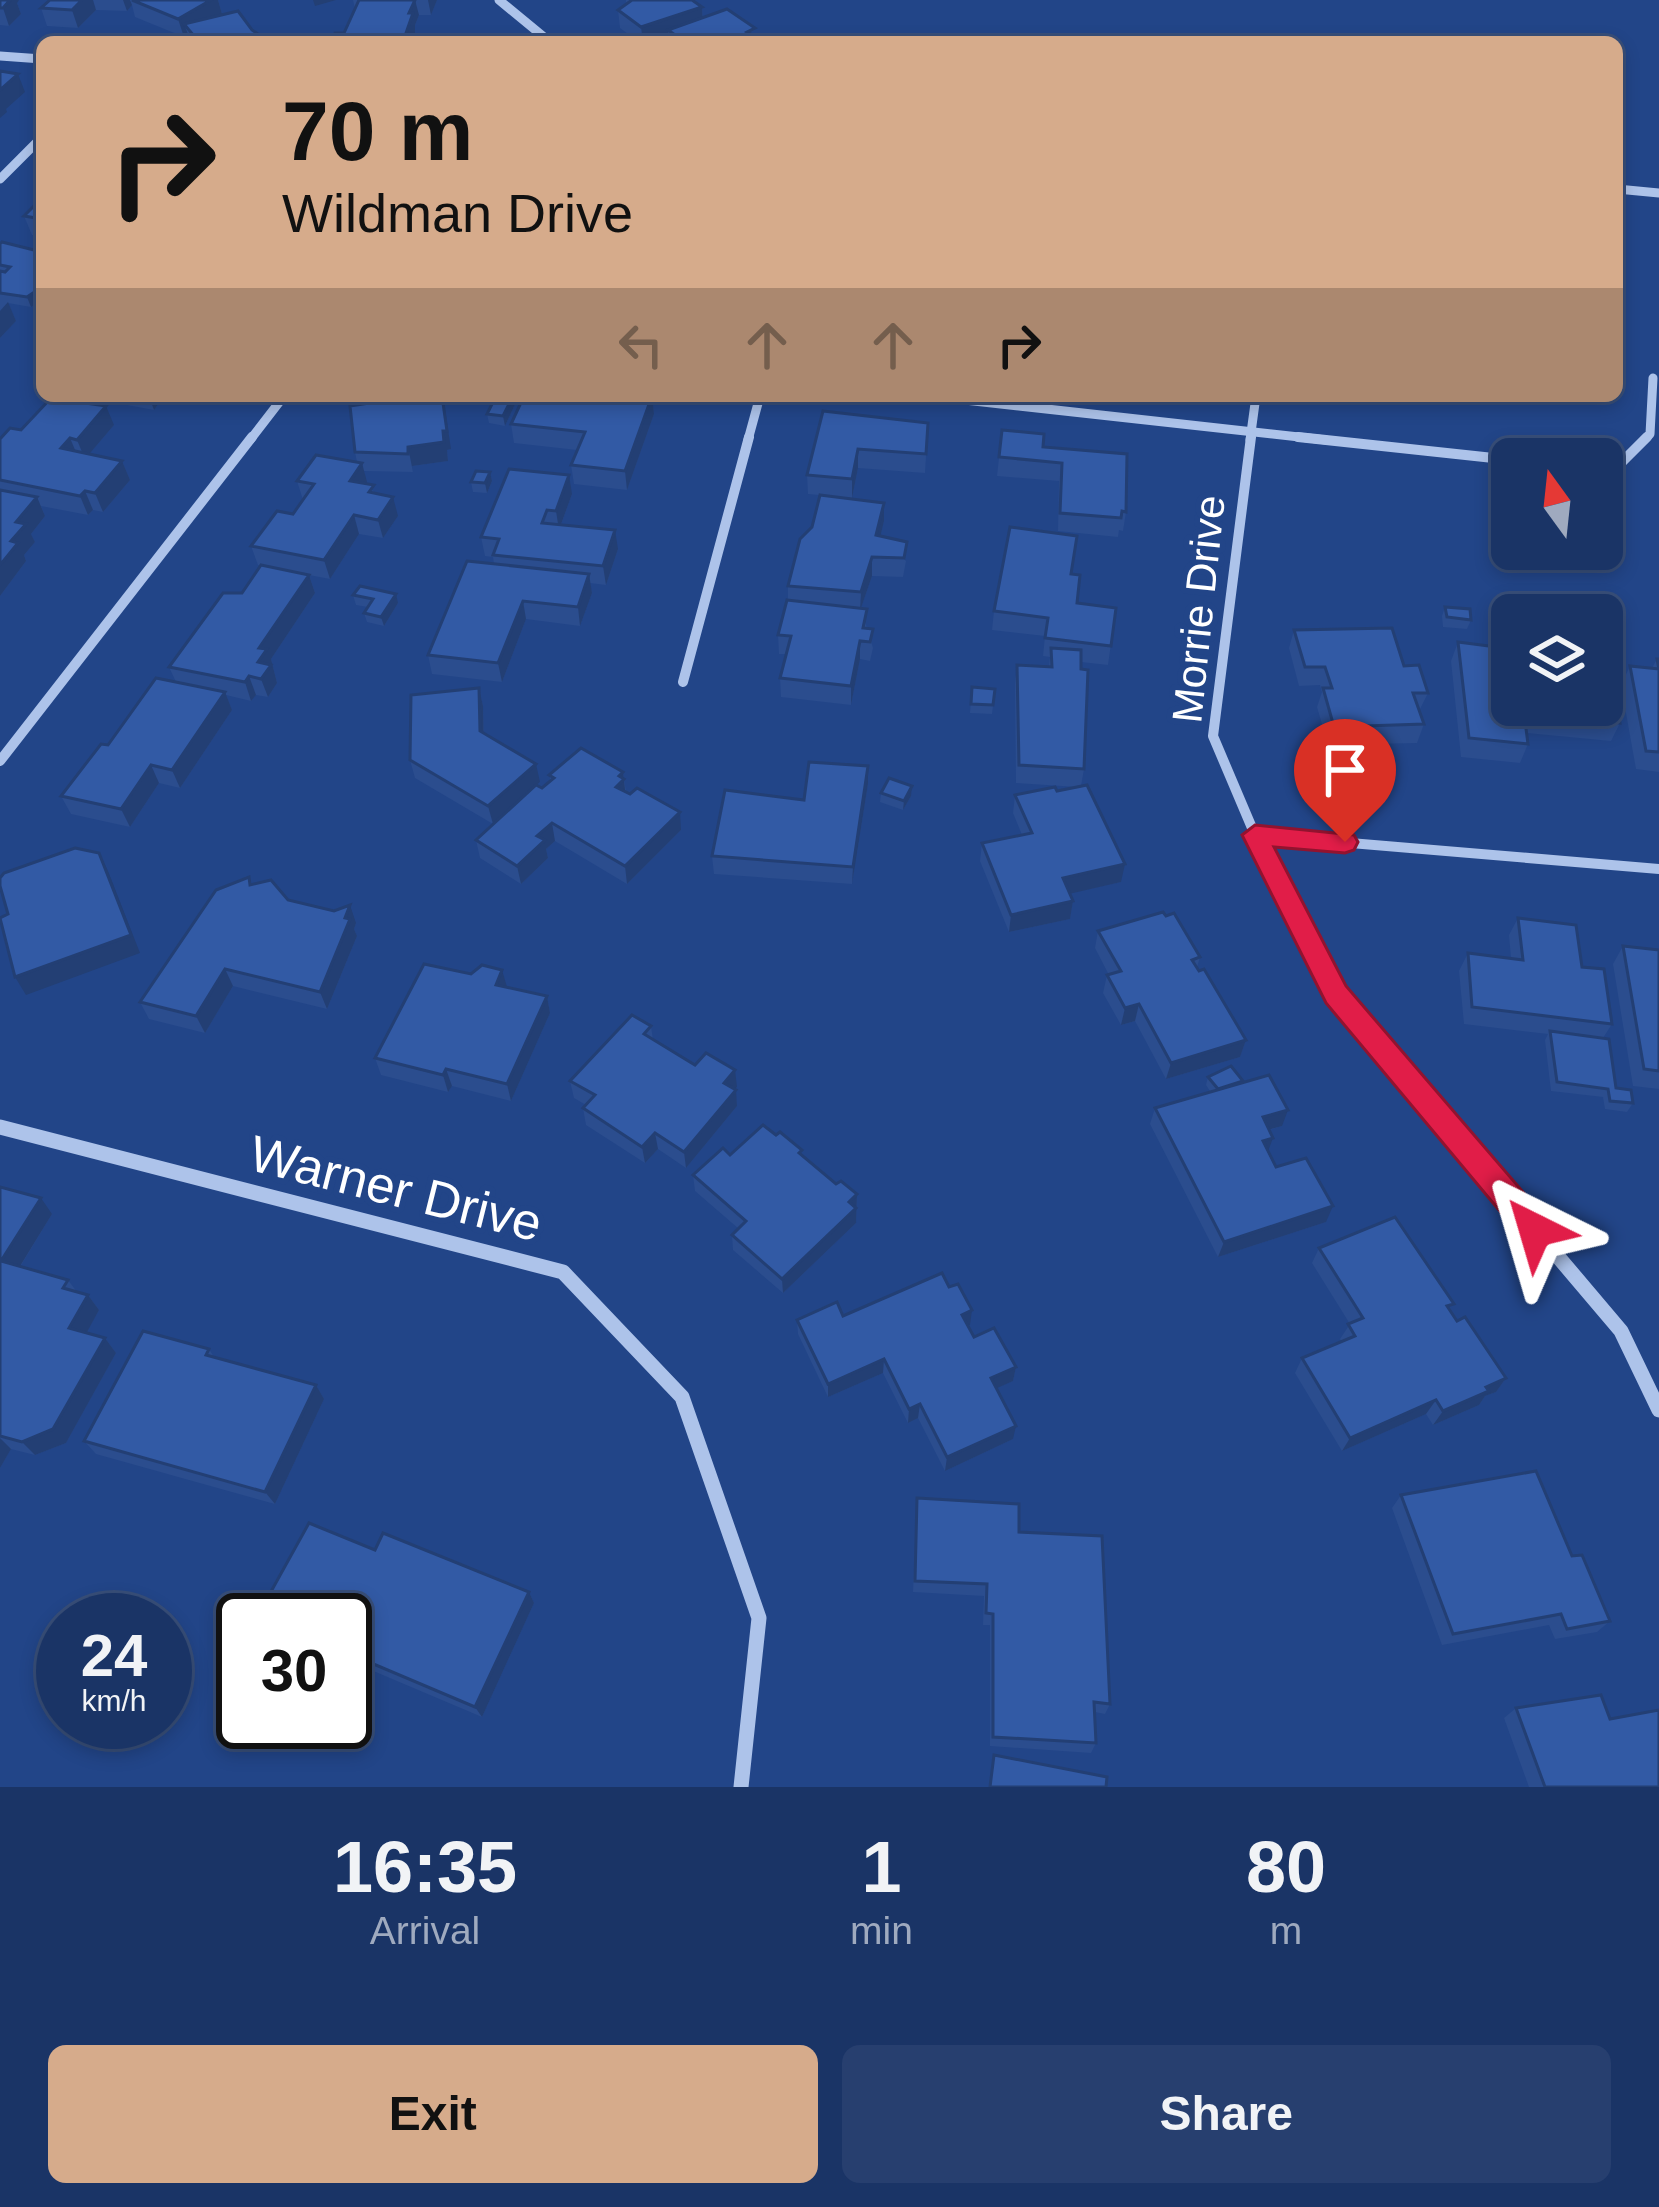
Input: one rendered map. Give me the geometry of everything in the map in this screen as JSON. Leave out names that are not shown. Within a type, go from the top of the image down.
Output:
[{"type":"street","points":[[499,0],[543,36]]},
{"type":"street","points":[[0,56],[36,59]]},
{"type":"street","points":[[0,179],[36,143]]},
{"type":"street","points":[[1623,190],[1659,193]]},
{"type":"street","points":[[1623,461],[1650,434],[1653,378]]},
{"type":"street","points":[[0,761],[279,402]]},
{"type":"street","points":[[683,682],[758,402]]},
{"type":"street","points":[[986,402],[1491,458]]},
{"type":"street","name":"Morrie Drive","points":[[1255,402],[1213,736],[1255,835],[1336,994],[1621,1331],[1659,1410]]},
{"type":"street","points":[[1255,835],[1659,868]]},
{"type":"street","name":"Warner Drive","points":[[0,1127],[563,1272],[682,1397],[759,1618],[741,1787]]},
{"type":"building","points":[[50,0],[82,0],[72,10],[41,8]]},
{"type":"building","points":[[132,0],[211,0],[178,19]]},
{"type":"building","points":[[359,0],[415,0],[405,36],[334,36],[344,33]]},
{"type":"building","points":[[632,0],[692,0],[702,7],[641,27],[618,10]]},
{"type":"building","points":[[727,9],[755,28],[747,32],[754,36],[676,36],[668,30]]},
{"type":"building","points":[[238,11],[261,36],[194,36],[184,24]]},
{"type":"building","points":[[0,71],[18,74],[0,90]]},
{"type":"building","points":[[0,244],[36,250],[36,291],[27,297],[0,293],[0,271],[10,267],[0,265]]},
{"type":"building","points":[[47,402],[106,406],[77,440],[70,438],[61,448],[122,461],[95,493],[85,491],[80,496],[0,480],[0,439],[10,428],[21,430]]},
{"type":"building","points":[[443,402],[444,442],[408,447],[408,454],[355,452],[350,406]]},
{"type":"building","points":[[493,402],[510,402],[503,416],[487,414]]},
{"type":"building","points":[[521,402],[650,402],[625,471],[571,465],[585,432],[511,424]]},
{"type":"building","points":[[823,411],[928,423],[926,454],[858,449],[852,479],[807,475]]},
{"type":"building","points":[[1002,430],[1044,434],[1043,447],[1127,454],[1126,512],[1122,511],[1121,518],[1060,513],[1062,463],[999,457]]},
{"type":"building","points":[[316,455],[362,463],[350,481],[374,485],[369,492],[393,497],[378,520],[354,515],[324,560],[251,546],[277,511],[293,514],[314,484],[297,481]]},
{"type":"building","points":[[509,469],[569,475],[556,511],[547,510],[542,523],[615,530],[603,566],[493,555],[499,539],[481,537]]},
{"type":"building","points":[[476,471],[490,472],[485,483],[471,482]]},
{"type":"building","points":[[0,490],[37,497],[16,522],[26,524],[0,565]]},
{"type":"building","points":[[820,495],[884,503],[876,535],[907,542],[904,558],[872,557],[861,592],[788,586],[800,539],[812,527]]},
{"type":"building","points":[[1010,527],[1077,536],[1071,574],[1080,575],[1077,603],[1116,608],[1111,646],[1045,638],[1048,618],[994,611]]},
{"type":"building","points":[[467,561],[589,574],[578,607],[523,601],[498,663],[428,655]]},
{"type":"building","points":[[261,565],[309,575],[259,648],[267,649],[258,662],[271,665],[261,679],[249,676],[245,682],[169,667],[223,593],[242,593]]},
{"type":"building","points":[[360,586],[396,594],[381,617],[364,613],[373,599],[353,595]]},
{"type":"building","points":[[787,600],[867,609],[863,628],[873,629],[870,642],[860,641],[851,686],[780,678],[791,636],[778,635]]},
{"type":"building","points":[[1445,607],[1470,609],[1471,620],[1447,617]]},
{"type":"building","points":[[1392,628],[1404,666],[1419,665],[1428,693],[1413,693],[1424,724],[1334,727],[1323,688],[1332,688],[1325,667],[1305,667],[1294,630]]},
{"type":"building","points":[[1458,642],[1491,646],[1491,726],[1526,726],[1528,744],[1469,738]]},
{"type":"building","points":[[1051,648],[1081,650],[1081,669],[1088,670],[1084,769],[1019,765],[1017,665],[1052,667]]},
{"type":"building","points":[[1630,666],[1659,669],[1659,752],[1646,751]]},
{"type":"building","points":[[156,678],[225,692],[172,770],[151,765],[121,809],[61,796],[101,744],[108,745]]},
{"type":"building","points":[[972,687],[995,689],[993,705],[971,704]]},
{"type":"building","points":[[479,688],[480,731],[536,764],[488,806],[410,760],[411,695]]},
{"type":"building","points":[[581,748],[623,772],[619,776],[624,779],[616,787],[630,794],[637,788],[680,812],[625,866],[552,823],[537,836],[545,840],[517,866],[476,840],[536,785],[542,788],[554,778],[549,775]]},
{"type":"building","points":[[809,762],[868,766],[853,867],[712,856],[725,790],[804,800]]},
{"type":"building","points":[[889,778],[912,786],[904,801],[881,793]]},
{"type":"building","points":[[1087,785],[1125,864],[1063,878],[1073,901],[1011,915],[982,843],[1032,833],[1015,795]]},
{"type":"building","points":[[75,848],[99,853],[131,935],[15,977],[0,918],[8,914],[0,878]]},
{"type":"building","points":[[249,877],[250,885],[271,880],[288,900],[334,911],[350,905],[345,918],[350,919],[320,992],[225,969],[196,1016],[140,1002],[216,890]]},
{"type":"building","points":[[1163,912],[1166,916],[1174,913],[1200,957],[1192,960],[1199,971],[1204,969],[1246,1040],[1171,1063],[1139,1004],[1125,1008],[1107,975],[1121,971],[1098,931]]},
{"type":"building","points":[[1518,918],[1576,925],[1582,967],[1604,969],[1612,1024],[1472,1007],[1468,953],[1523,960]]},
{"type":"building","points":[[1623,946],[1659,950],[1659,1071],[1644,1069]]},
{"type":"building","points":[[424,964],[471,974],[482,965],[502,970],[496,985],[547,996],[507,1084],[375,1058]]},
{"type":"building","points":[[632,1015],[651,1026],[644,1034],[695,1065],[706,1053],[735,1070],[724,1083],[736,1090],[684,1152],[655,1133],[642,1147],[583,1108],[595,1095],[570,1081]]},
{"type":"building","points":[[1550,1031],[1609,1039],[1616,1088],[1631,1090],[1633,1103],[1610,1101],[1608,1089],[1557,1082]]},
{"type":"building","points":[[1231,1066],[1243,1081],[1218,1089],[1208,1077]]},
{"type":"building","points":[[1269,1075],[1288,1110],[1263,1117],[1273,1138],[1263,1141],[1276,1167],[1306,1158],[1333,1206],[1224,1242],[1155,1108]]},
{"type":"building","points":[[763,1125],[776,1135],[780,1132],[836,1184],[841,1181],[857,1194],[849,1202],[856,1208],[782,1279],[732,1235],[746,1221],[693,1175],[723,1148],[730,1155]]},
{"type":"building","points":[[0,1187],[41,1198],[1,1261],[68,1280],[63,1288],[88,1295],[69,1328],[105,1338],[53,1429],[22,1442],[0,1436]]},
{"type":"building","points":[[1395,1217],[1454,1304],[1447,1306],[1457,1321],[1465,1317],[1506,1378],[1486,1387],[1489,1391],[1443,1411],[1436,1400],[1350,1438],[1302,1358],[1355,1336],[1348,1324],[1363,1318],[1319,1248]]},
{"type":"building","points":[[942,1273],[949,1287],[958,1284],[972,1310],[962,1315],[974,1337],[994,1328],[1016,1367],[991,1378],[1016,1426],[947,1457],[920,1404],[909,1409],[884,1359],[828,1384],[797,1320],[837,1302],[843,1316]]},
{"type":"building","points":[[143,1331],[209,1349],[206,1355],[316,1385],[265,1492],[84,1441]]},
{"type":"building","points":[[1536,1471],[1572,1556],[1582,1555],[1610,1621],[1567,1629],[1561,1614],[1453,1634],[1401,1495]]},
{"type":"building","points":[[917,1498],[1019,1504],[1019,1532],[1102,1536],[1110,1704],[1094,1702],[1096,1743],[993,1737],[993,1614],[986,1613],[987,1584],[915,1581]]},
{"type":"building","points":[[309,1523],[375,1550],[383,1533],[529,1592],[475,1707],[372,1663],[372,1593],[270,1593]]},
{"type":"building","points":[[1601,1695],[1610,1719],[1659,1710],[1659,1787],[1545,1787],[1516,1708]]},
{"type":"building","points":[[994,1755],[1107,1777],[1106,1787],[990,1787]]},
{"type":"route","points":[[1345,842],[1255,835],[1336,994],[1535,1230]]}]
